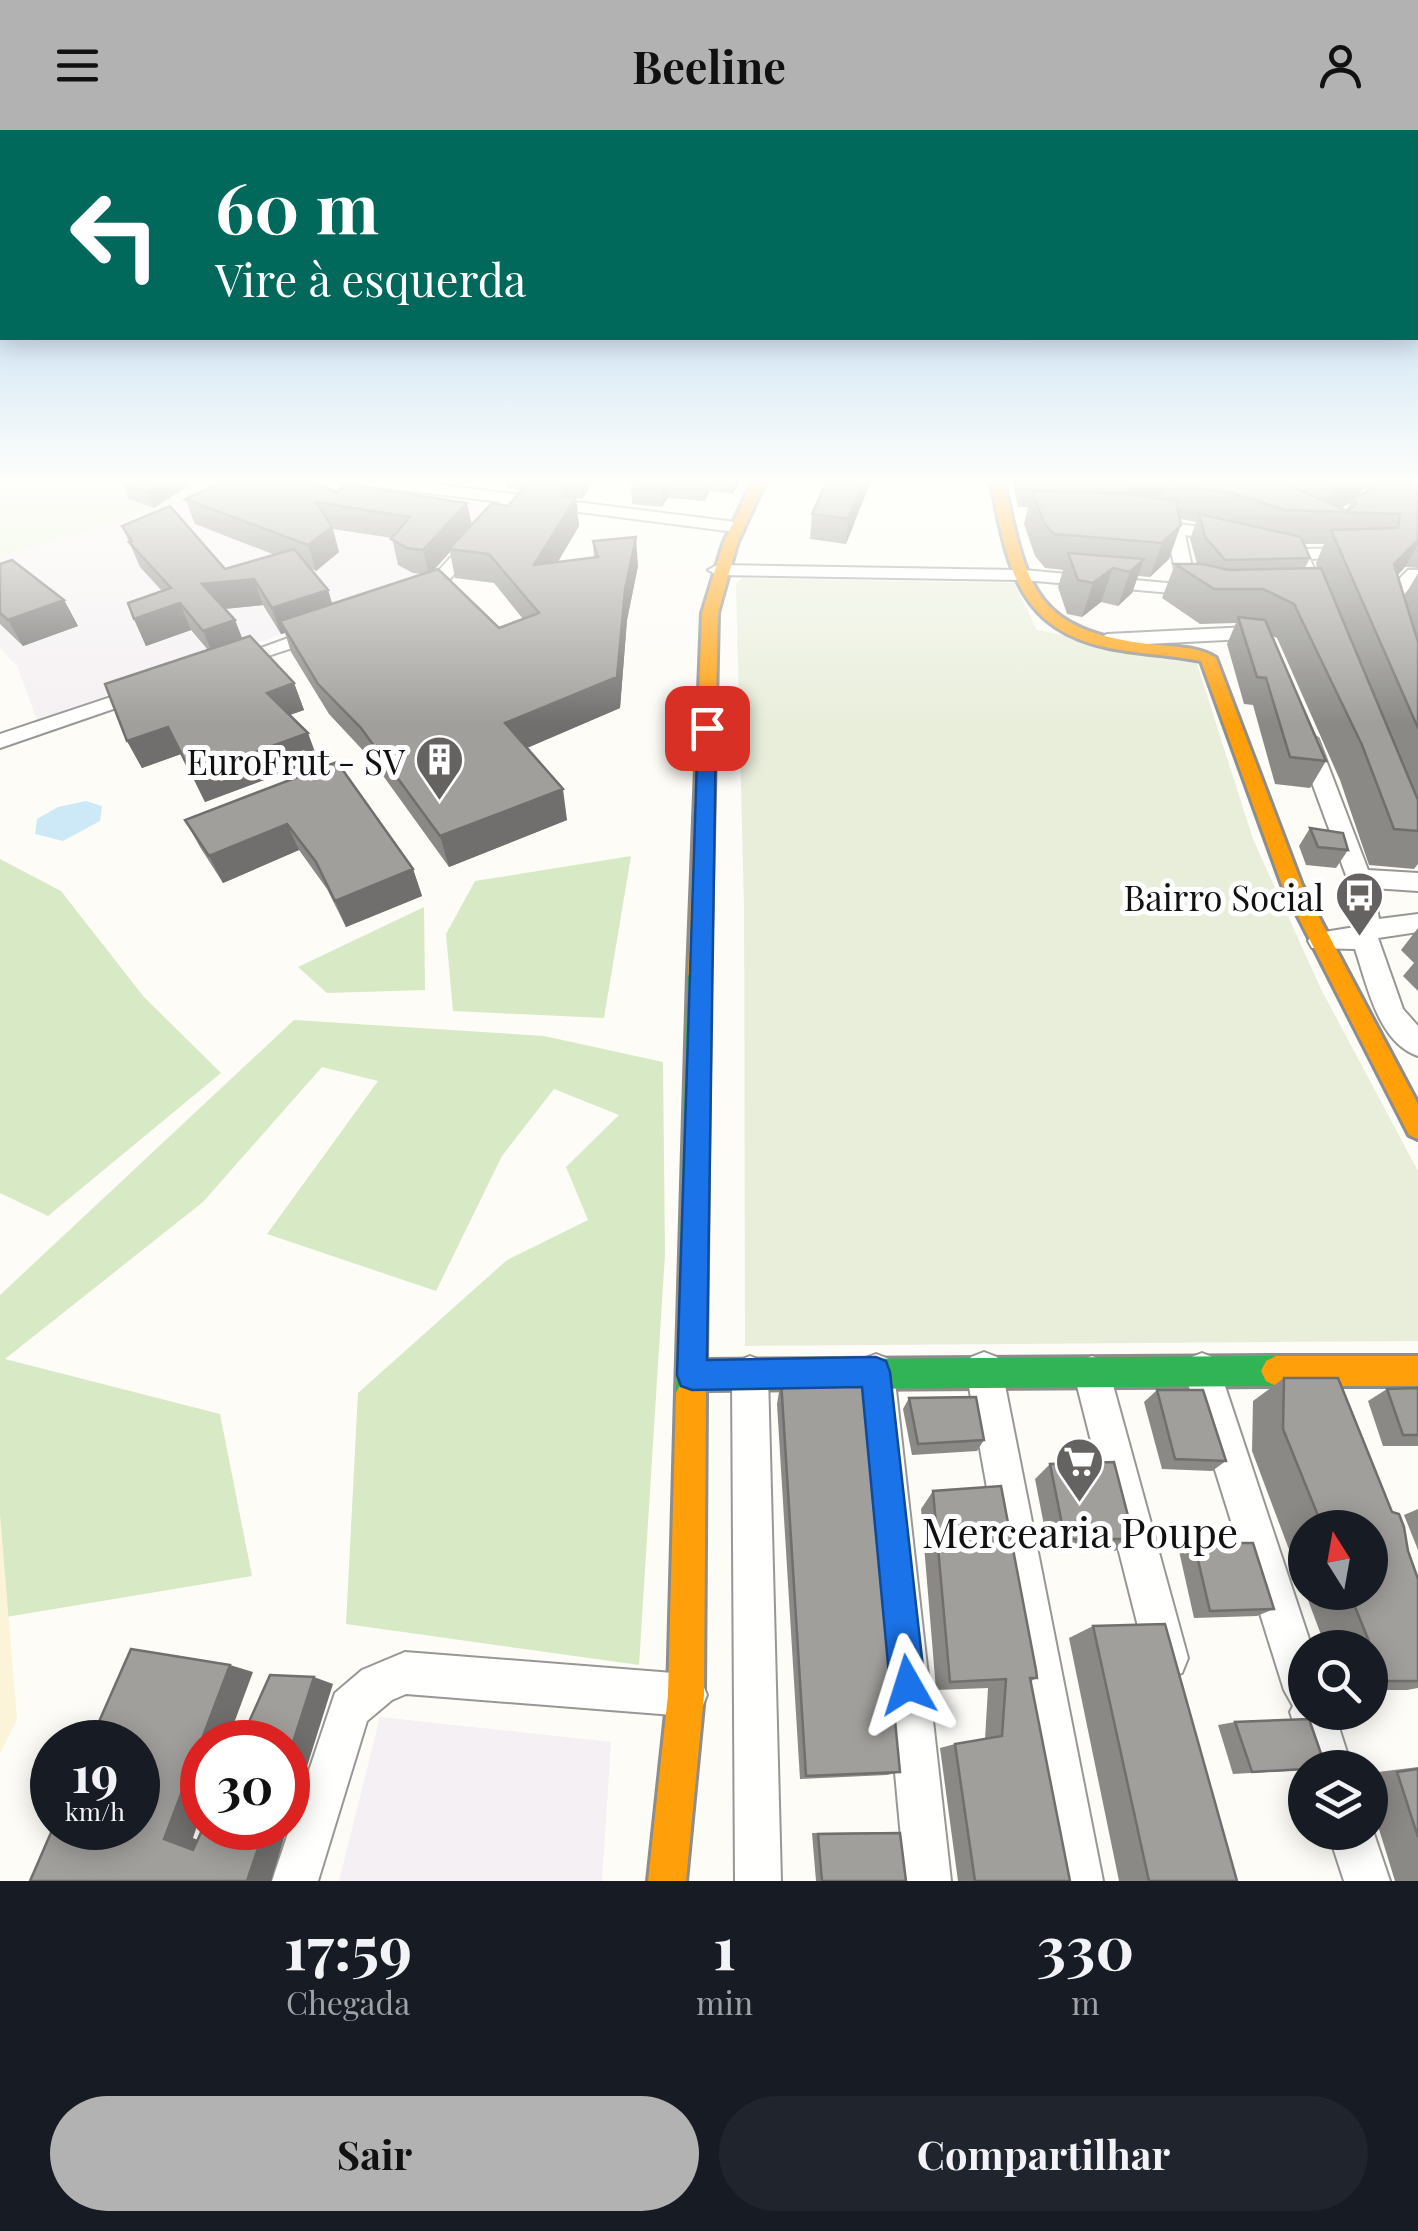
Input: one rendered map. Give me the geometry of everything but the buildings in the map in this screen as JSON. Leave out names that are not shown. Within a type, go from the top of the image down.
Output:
[{"type":"street","points":[[390,608],[426,595],[458,560]]},
{"type":"street","points":[[667,1881],[686,1696],[710,613],[722,560]]},
{"type":"street","points":[[1021,560],[1024,574],[1048,619],[1073,632],[1179,649],[1208,658],[1292,884],[1418,1128]]},
{"type":"street","points":[[1182,560],[1188,588]]},
{"type":"street","points":[[1299,593],[1316,592],[1302,560]]},
{"type":"street","points":[[718,570],[1024,574],[1188,588],[1214,595]]},
{"type":"street","points":[[1398,635],[1388,600],[1411,572]]},
{"type":"street","points":[[213,669],[337,626]]},
{"type":"street","points":[[1107,640],[1248,633],[1264,640],[1271,655]]},
{"type":"street","points":[[0,740],[160,687]]},
{"type":"street","points":[[1298,716],[1359,878],[1366,933],[1418,1044]]},
{"type":"street","points":[[1359,878],[1418,882]]},
{"type":"street","points":[[1321,941],[1418,923]]},
{"type":"street","points":[[1360,1016],[1404,1011]]},
{"type":"street","points":[[984,1370],[1080,1881]]},
{"type":"street","points":[[692,1375],[1202,1371],[1322,1389],[1418,1371]]},
{"type":"street","points":[[1202,1371],[1288,1637]]},
{"type":"street","points":[[876,1372],[928,1881]]},
{"type":"street","points":[[750,1374],[758,1881]]},
{"type":"street","points":[[1092,1374],[1176,1693]]},
{"type":"street","points":[[295,1881],[350,1708],[376,1685],[405,1673],[686,1696]]},
{"type":"street","points":[[1357,1850],[1367,1881]]},
{"type":"shaded area","points":[[0,560],[442,560],[415,588],[37,720],[17,666],[0,648]]},
{"type":"shaded area","points":[[380,1717],[611,1742],[602,1881],[339,1881]]},
{"type":"green space","points":[[742,578],[1014,583],[1037,630],[1196,661],[1253,839],[1321,989],[1418,1171],[1418,1341],[745,1346],[744,907],[736,584]]},
{"type":"green space","points":[[631,856],[604,1018],[453,1011],[446,934],[475,881]]},
{"type":"green space","points":[[0,859],[61,891],[144,997],[221,1073],[48,1216],[0,1193]]},
{"type":"green space","points":[[424,907],[425,990],[327,993],[298,967]]},
{"type":"green space","points":[[294,1020],[544,1036],[663,1062],[665,1254],[639,1665],[346,1624],[358,1393],[507,1260],[588,1220],[566,1167],[619,1115],[554,1089],[502,1156],[436,1291],[267,1234],[378,1081],[322,1067],[203,1202],[5,1359],[220,1414],[252,1576],[0,1618],[0,1295]]},
{"type":"sand","points":[[0,1514],[17,1719],[0,1754]]},
{"type":"water","points":[[86,801],[102,806],[100,821],[63,841],[35,834],[37,819],[58,807]]},
{"type":"traffic: fast","points":[[691,1393],[699,975]]},
{"type":"traffic: fast","points":[[692,1375],[1276,1371]]},
{"type":"traffic: slow","points":[[699,975],[710,613],[725,560]]},
{"type":"traffic: slow","points":[[1018,560],[1034,598],[1058,625],[1112,644],[1208,658],[1292,885],[1418,1128]]},
{"type":"traffic: slow","points":[[1276,1371],[1418,1371]]},
{"type":"traffic: slow","points":[[667,1881],[686,1695],[691,1393]]},
{"type":"place","name":"EuroFrut - SV","points":[[440,802]]},
{"type":"place","name":"Bairro Social","points":[[1359,938]]},
{"type":"place","name":"Mercearia Poupe","points":[[1080,1504]]},
{"type":"route","points":[[707,728],[692,1375],[876,1372],[908,1685]]}]
